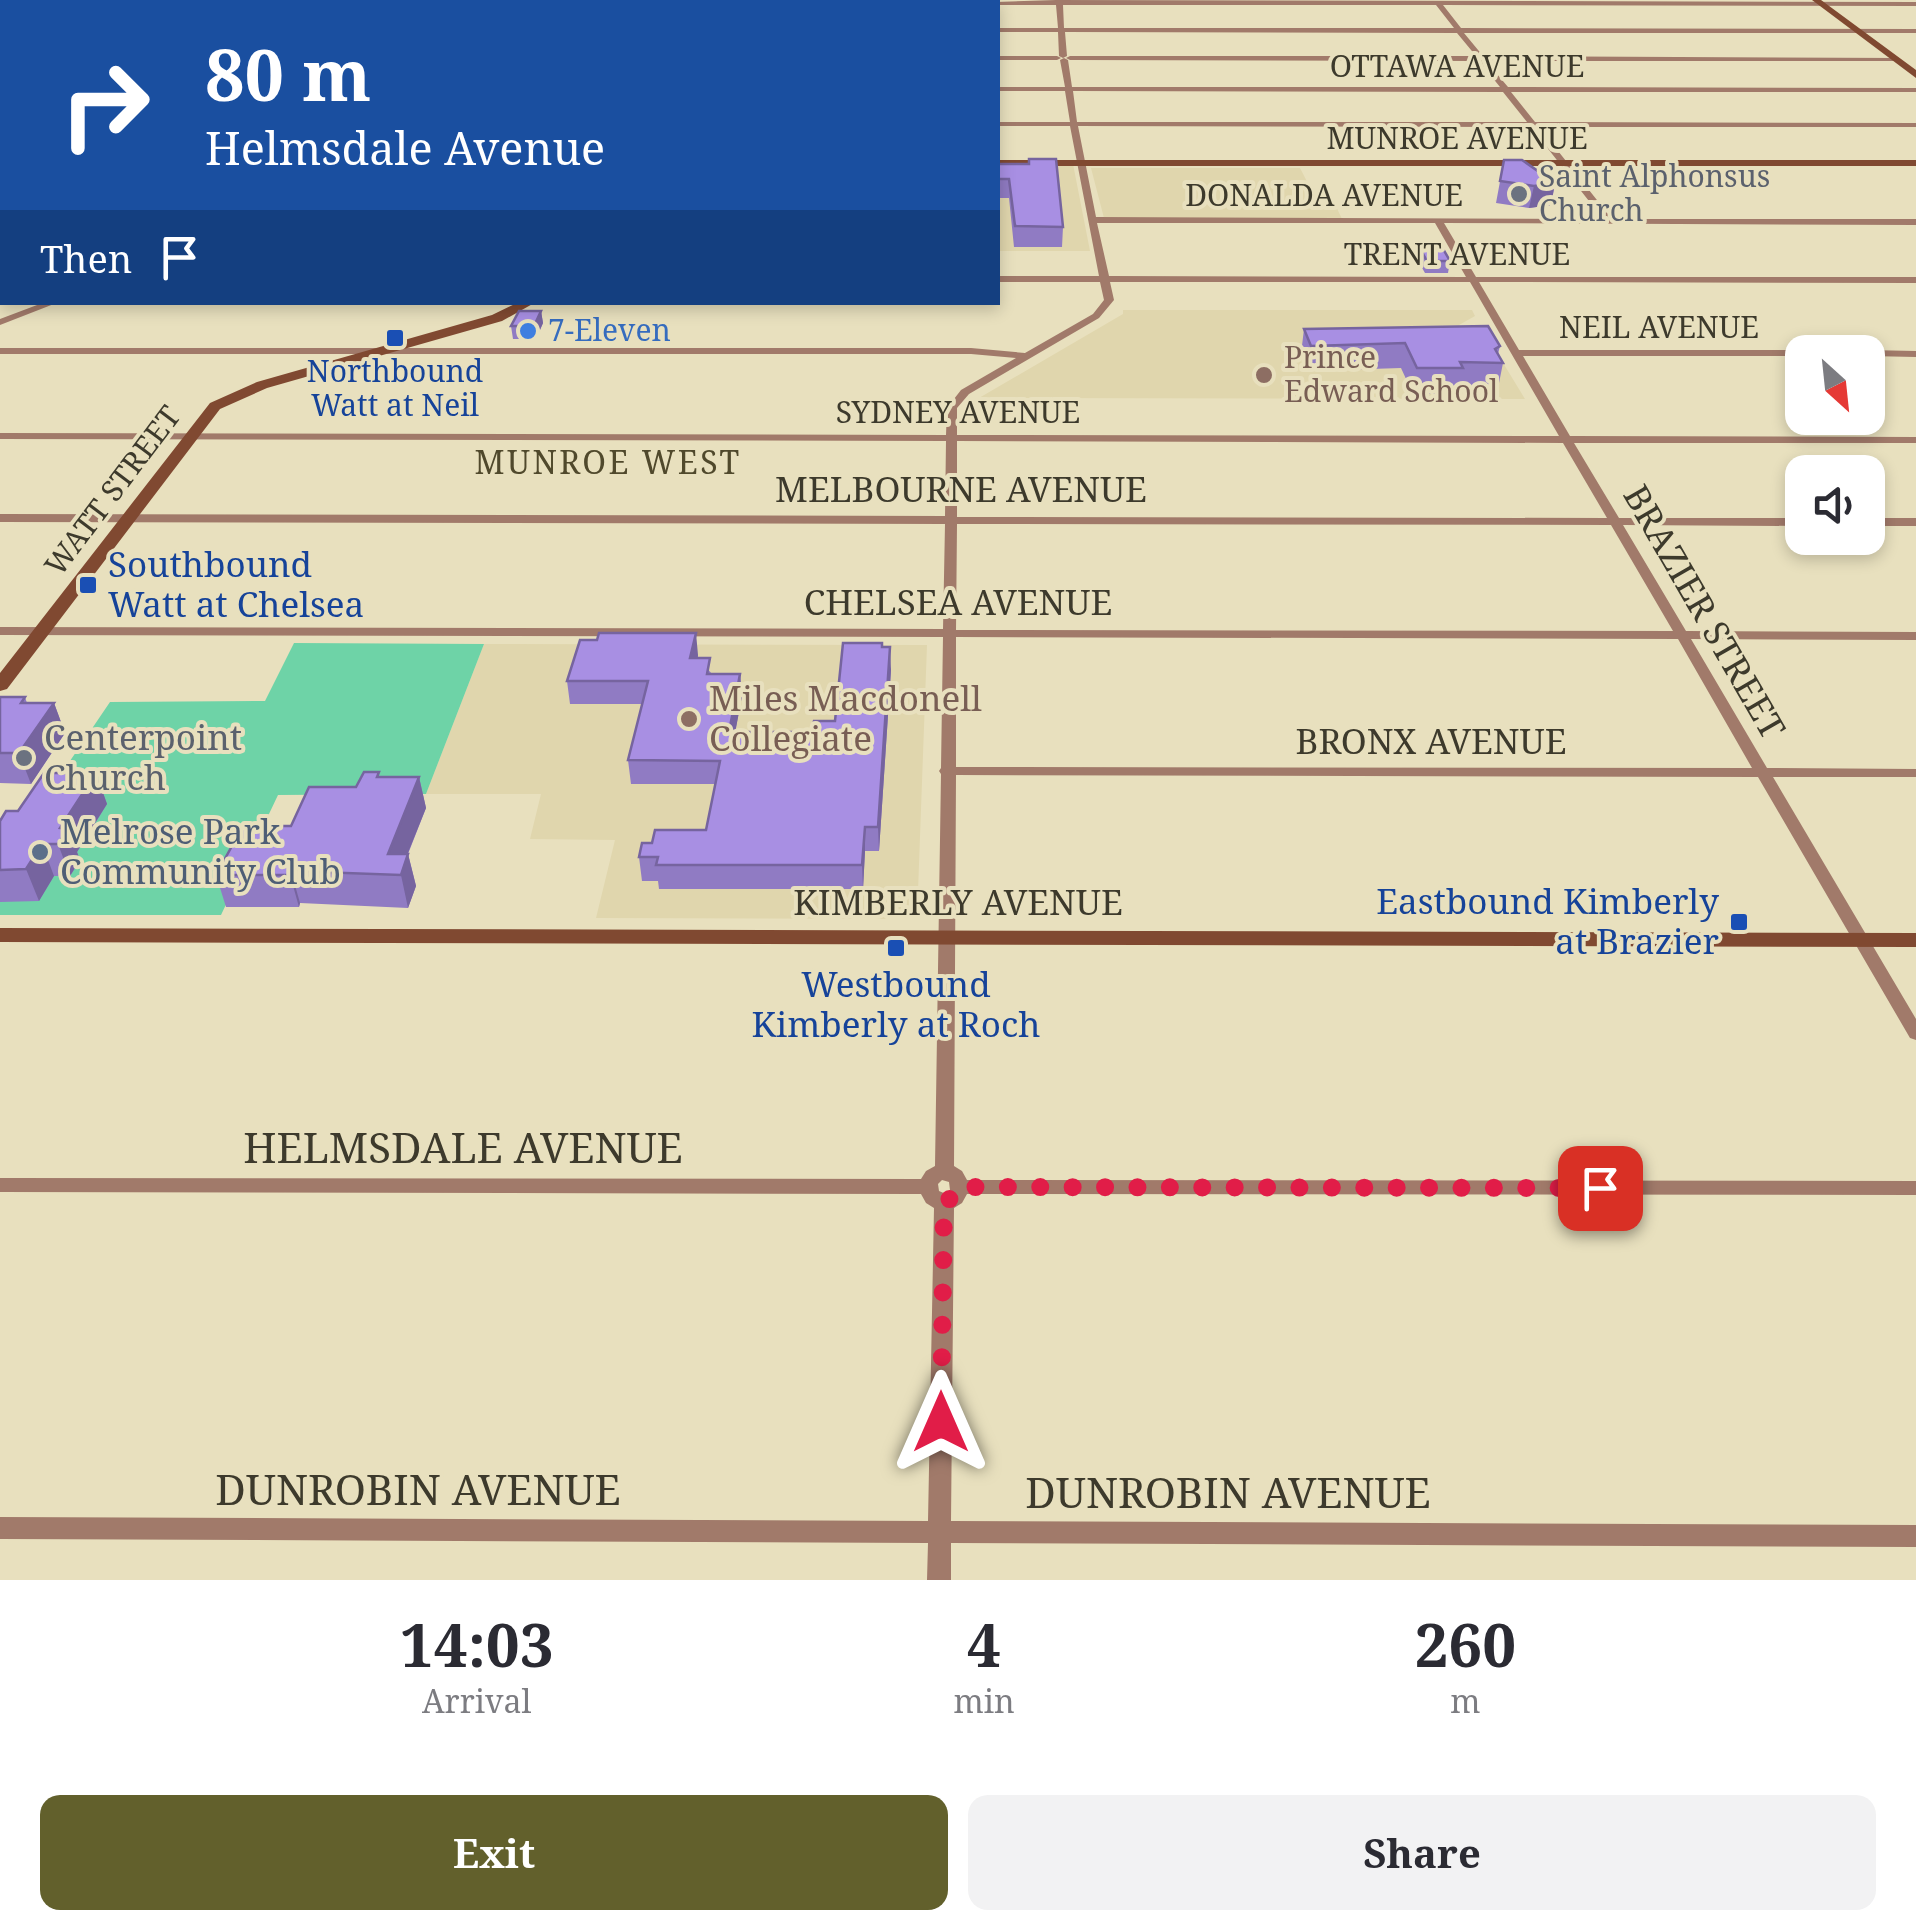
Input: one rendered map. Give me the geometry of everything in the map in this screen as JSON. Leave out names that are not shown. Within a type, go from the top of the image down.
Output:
[{"type":"street","points":[[939,1580],[944,1192],[930,1178],[944,1173],[952,408],[1026,356],[1096,316],[1109,300],[1080,163],[1059,30],[1060,2]]},
{"type":"street","points":[[1436,2],[1609,221]]},
{"type":"street","points":[[1819,2],[1916,75]]},
{"type":"street","points":[[1837,2],[1916,62]]},
{"type":"street","points":[[1000,4],[1916,4]]},
{"type":"street","points":[[1000,30],[1916,30]]},
{"type":"street","points":[[1000,58],[1916,62]]},
{"type":"street","name":"OTTAWA AVENUE","points":[[1000,89],[1916,90]]},
{"type":"street","points":[[1000,124],[1916,125]]},
{"type":"street","name":"MUNROE AVENUE","points":[[1000,163],[1916,163]]},
{"type":"street","name":"DONALDA AVENUE","points":[[1093,220],[1916,222]]},
{"type":"street","name":"BRAZIER STREET","points":[[1439,222],[1916,1034]]},
{"type":"street","name":"TRENT AVENUE","points":[[1000,279],[1916,280]]},
{"type":"street","points":[[0,322],[47,305]]},
{"type":"street","name":"WATT STREET","points":[[0,685],[205,414],[234,394],[498,318],[524,305]]},
{"type":"street","points":[[0,351],[971,351],[1026,356]]},
{"type":"street","name":"NEIL AVENUE","points":[[1515,353],[1785,353]]},
{"type":"street","points":[[1885,354],[1916,354]]},
{"type":"street","name":"SYDNEY AVENUE","points":[[0,436],[1916,440]]},
{"type":"street","name":"MELBOURNE AVENUE","points":[[0,518],[1785,522]]},
{"type":"street","points":[[1885,522],[1916,522]]},
{"type":"street","name":"CHELSEA AVENUE","points":[[0,631],[1916,636]]},
{"type":"street","name":"BRONX AVENUE","points":[[946,770],[1916,774]]},
{"type":"street","name":"KIMBERLY AVENUE","points":[[0,935],[1916,940]]},
{"type":"street","name":"HELMSDALE AVENUE","points":[[0,1185],[944,1192],[1916,1188]]},
{"type":"street","name":"DUNROBIN AVENUE","points":[[0,1528],[1916,1536]]},
{"type":"shaded area","points":[[1000,164],[1073,164],[1090,251],[1000,251]]},
{"type":"shaded area","points":[[1091,168],[1300,168],[1315,197],[1332,198],[1342,219],[1104,218]]},
{"type":"shaded area","name":"Prince Edward School","points":[[1123,310],[1472,310],[1475,316],[1459,325],[1462,333],[1497,353],[1525,399],[979,398],[1123,314]]},
{"type":"shaded area","name":"Miles Macdonell Collegiate","points":[[484,644],[927,645],[917,919],[596,918],[615,840],[530,839],[541,794],[426,794]]},
{"type":"green space","points":[[294,643],[484,644],[426,794],[278,795],[221,915],[0,915],[0,864],[110,702],[265,701]]},
{"type":"building","points":[[1029,159],[1056,159],[1063,227],[1015,226],[1009,179],[1000,179],[1000,164],[1029,164]]},
{"type":"building","points":[[1504,160],[1522,160],[1555,183],[1534,186],[1500,181]]},
{"type":"building","points":[[1419,247],[1442,247],[1450,261],[1427,261]]},
{"type":"building","points":[[519,311],[541,311],[534,326],[511,326]]},
{"type":"building","points":[[1488,326],[1500,346],[1495,349],[1503,363],[1460,362],[1463,368],[1417,368],[1405,343],[1311,346],[1304,329]]},
{"type":"building","name":"Miles Macdonell Collegiate","points":[[599,633],[696,633],[690,658],[710,658],[707,674],[740,674],[729,732],[812,732],[814,721],[835,721],[843,643],[882,643],[882,647],[890,647],[878,827],[865,827],[862,865],[656,865],[658,857],[639,857],[642,843],[652,843],[655,830],[706,830],[720,761],[628,760],[648,681],[567,681],[580,640],[597,640]]},
{"type":"building","points":[[0,697],[25,697],[21,703],[54,703],[19,753],[0,753]]},
{"type":"building","points":[[364,772],[379,772],[377,777],[419,777],[388,854],[408,854],[401,875],[291,871],[290,875],[216,875],[243,826],[291,826],[309,787],[356,787]]},
{"type":"building","points":[[44,773],[96,773],[60,828],[68,829],[58,844],[42,844],[26,869],[0,870],[0,821],[6,811],[18,811]]},
{"type":"place","name":"Saint Alphonsus Church","points":[[1519,194]]},
{"type":"place","name":"7-Eleven","points":[[528,331]]},
{"type":"place","name":"Northbound Watt at Neil","points":[[395,338]]},
{"type":"place","name":"Prince Edward School","points":[[1264,375]]},
{"type":"place","name":"Southbound Watt at Chelsea","points":[[88,585]]},
{"type":"place","name":"Miles Macdonell Collegiate","points":[[689,719]]},
{"type":"place","name":"Centerpoint Church","points":[[24,758]]},
{"type":"place","name":"Melrose Park Community Club","points":[[40,852]]},
{"type":"place","name":"Eastbound Kimberly at Brazier","points":[[1739,922]]},
{"type":"place","name":"Westbound Kimberly at Roch","points":[[896,948]]},
{"type":"district","name":"MUNROE WEST","points":[[608,463]]},
{"type":"route","points":[[941,1422],[944,1201],[958,1196],[962,1187],[1600,1188]]}]
